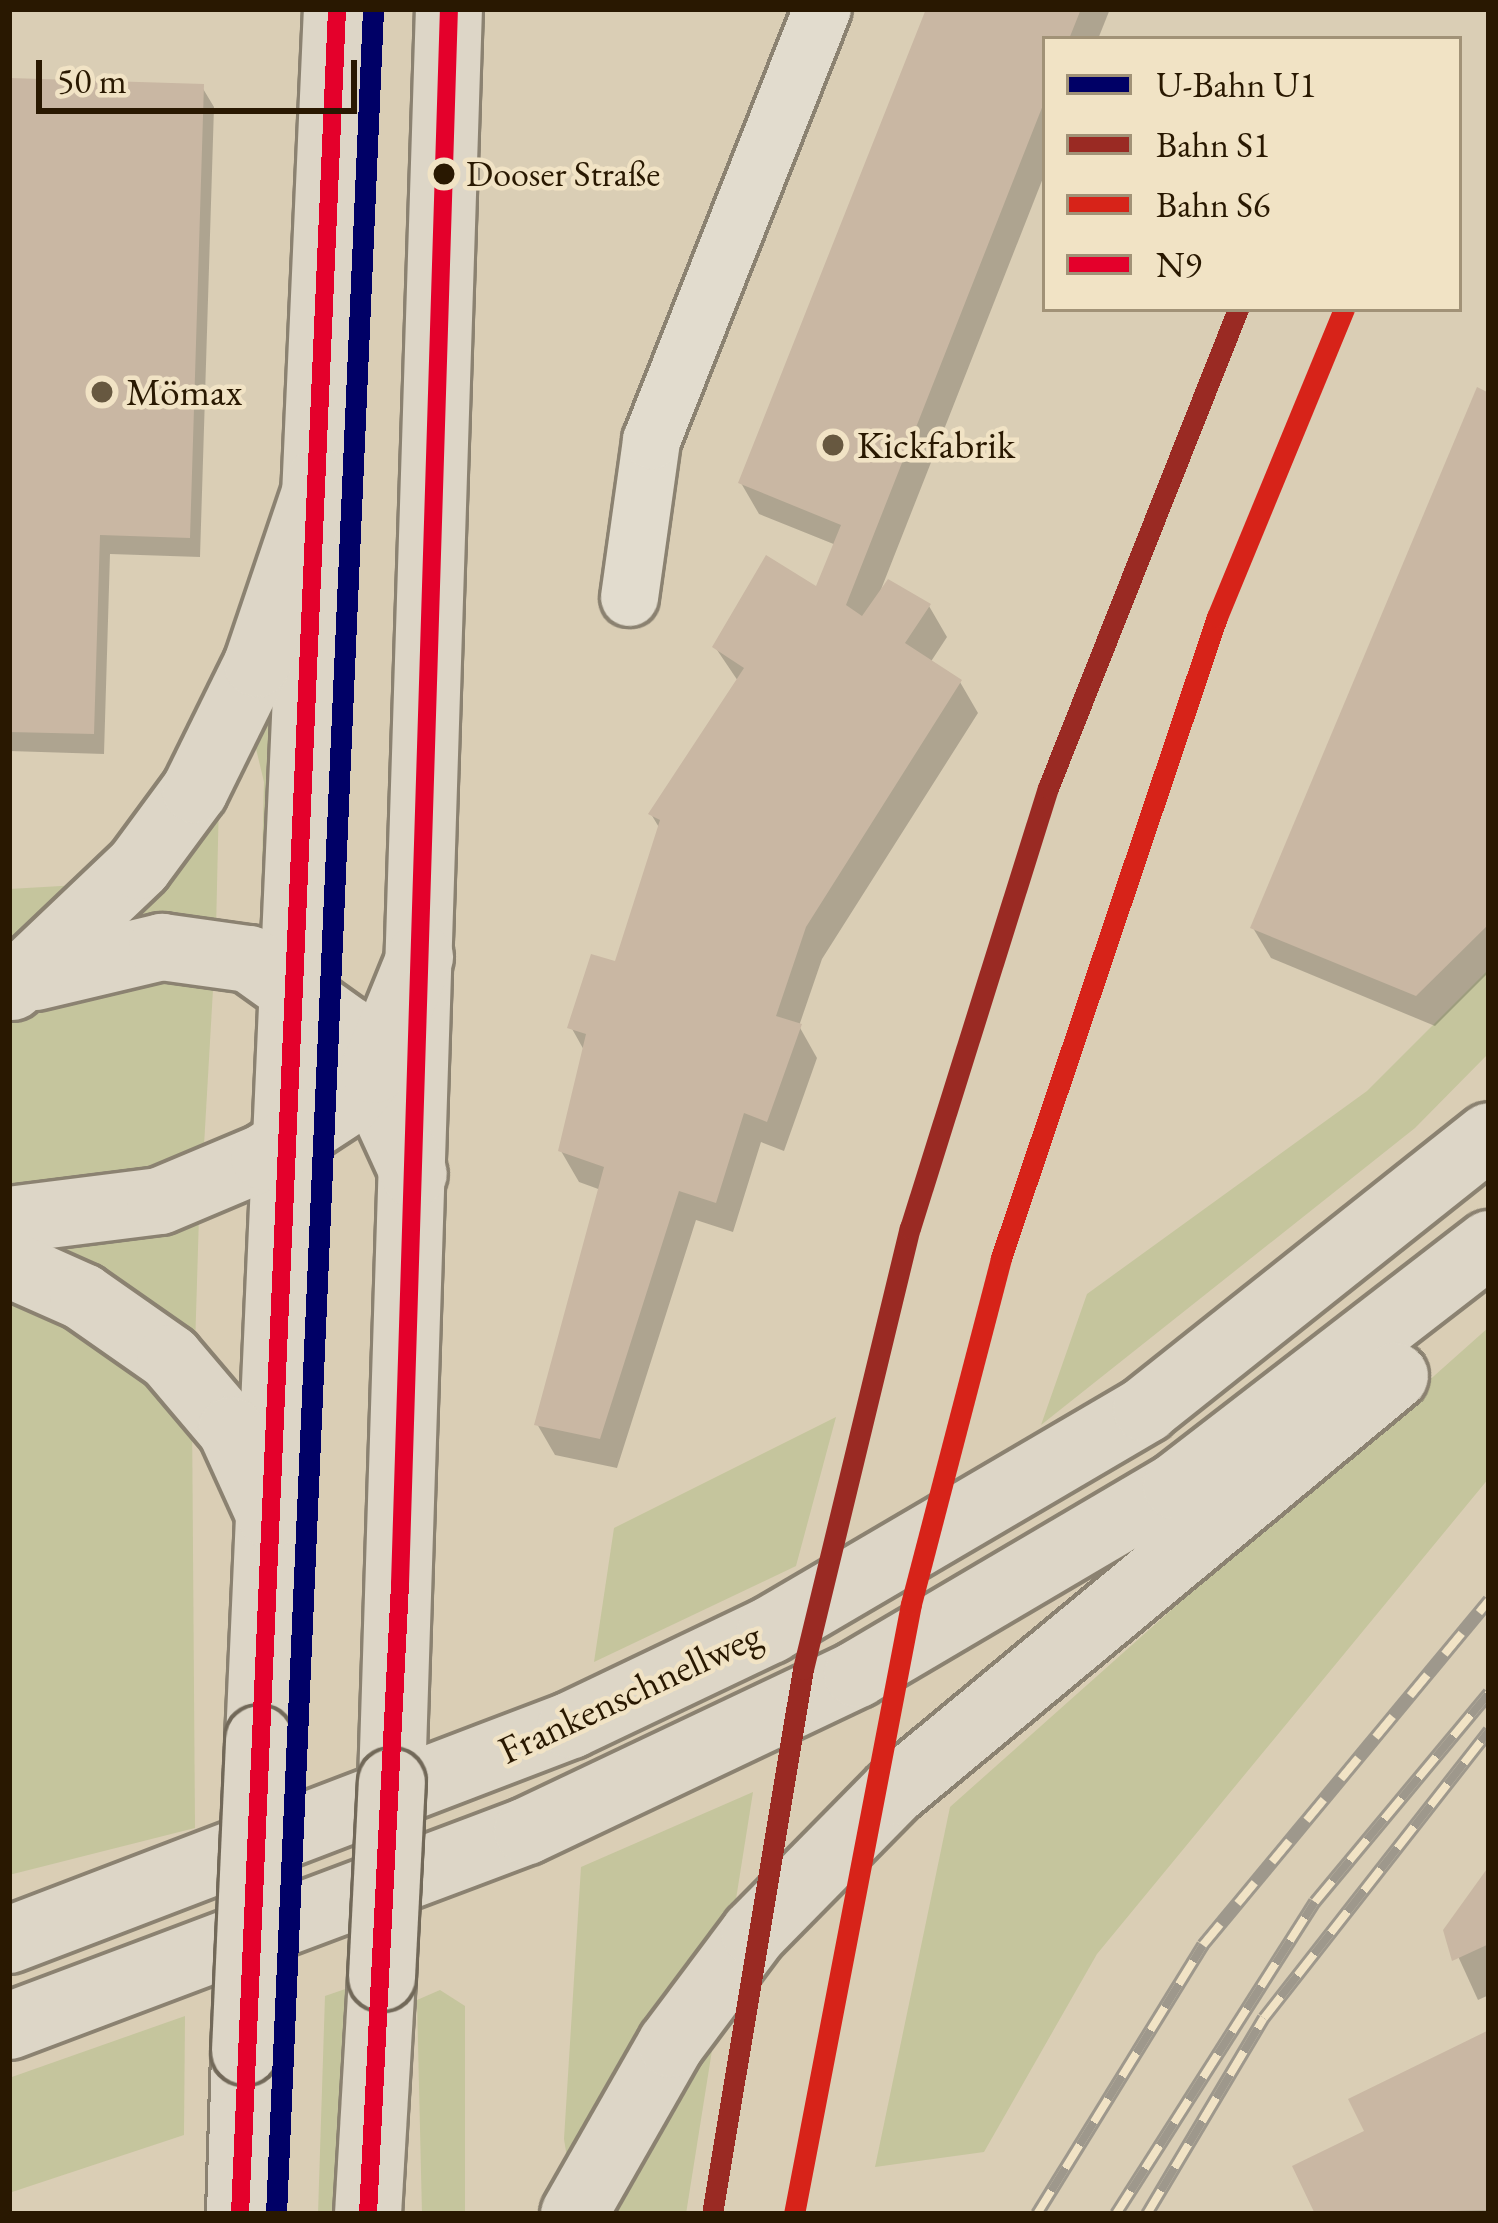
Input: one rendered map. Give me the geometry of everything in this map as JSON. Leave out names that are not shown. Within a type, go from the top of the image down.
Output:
[{"type":"main road","points":[[240,2214],[338,9]]},
{"type":"main road","points":[[368,2214],[414,1174],[449,9]]},
{"type":"main road","points":[[11,988],[139,866],[195,790],[251,680],[319,481]]},
{"type":"main road","points":[[11,988],[162,946],[250,959],[295,987],[348,1030],[374,1070],[414,1174]]},
{"type":"main road","points":[[9,1220],[160,1201],[287,1142],[374,1070],[421,957]]},
{"type":"main road","name":"Frankenschnellweg","points":[[9,1940],[571,1725],[979,1514],[1279,1311],[1489,1136]]},
{"type":"main road","name":"Frankenschnellweg","points":[[9,2026],[527,1831],[837,1685],[1175,1486],[1489,1244]]},
{"type":"main road","points":[[9,1264],[83,1297],[170,1358],[231,1430],[270,1516]]},
{"type":"main road","points":[[574,2214],[640,2093],[754,1934],[893,1792],[1454,1328],[1489,1268]]},
{"type":"main road","points":[[9,1910],[124,1898]]},
{"type":"street","points":[[317,9],[338,9]]},
{"type":"street","points":[[629,597],[651,440],[822,9]]},
{"type":"green space","points":[[287,651],[275,948],[260,940],[264,782],[252,732]]},
{"type":"green space","points":[[219,798],[216,930],[109,935]]},
{"type":"green space","points":[[96,884],[9,957],[9,889]]},
{"type":"green space","points":[[1489,969],[1489,1053],[1415,1128],[1041,1425],[1087,1294],[1367,1091]]},
{"type":"green space","points":[[214,972],[203,1163],[9,1198],[9,1017],[90,982]]},
{"type":"green space","points":[[199,1216],[195,1348],[30,1244]]},
{"type":"green space","points":[[9,1290],[66,1316],[192,1410],[195,1828],[9,1875]]},
{"type":"green space","points":[[1489,1327],[1489,1478],[1097,1954],[984,2152],[875,2167],[950,1807]]},
{"type":"green space","points":[[836,1417],[796,1566],[594,1662],[614,1528]]},
{"type":"green space","points":[[753,1792],[686,2214],[576,2214],[564,2139],[581,1867]]},
{"type":"green space","points":[[354,1986],[346,2214],[318,2214],[325,1996]]},
{"type":"green space","points":[[440,1990],[465,2006],[465,2214],[422,2214],[417,2000]]},
{"type":"green space","points":[[185,2016],[184,2135],[9,2193],[9,2078]]},
{"type":"building","points":[[926,9],[1081,9],[1070,36],[1042,36],[1042,108],[846,605],[862,616],[888,579],[931,604],[905,643],[962,680],[806,927],[776,1016],[802,1024],[767,1122],[744,1113],[716,1203],[679,1191],[600,1439],[534,1425],[604,1167],[558,1151],[586,1034],[567,1028],[591,954],[615,961],[660,820],[648,814],[744,668],[712,647],[766,555],[816,586],[841,525],[738,483]]},
{"type":"building","name":"Mömax","points":[[9,78],[204,84],[190,538],[100,535],[94,734],[9,732]]},
{"type":"building","points":[[1477,387],[1489,393],[1489,924],[1416,996],[1250,928]]},
{"type":"building","points":[[1489,1866],[1489,1944],[1452,1961],[1443,1930]]},
{"type":"building","points":[[1489,2030],[1489,2210],[1315,2214],[1292,2166],[1364,2131],[1348,2099]]},
{"type":"railway","points":[[1037,2214],[1203,1945],[1489,1600]]},
{"type":"railway","points":[[1116,2214],[1315,1902],[1489,1693]]},
{"type":"railway","points":[[1147,2214],[1264,2018],[1489,1731]]},
{"type":"metro line","name":"U1","points":[[276,2214],[373,9]]},
{"type":"rail line","name":"S1","points":[[712,2214],[803,1669],[910,1228],[1048,788],[1237,312]]},
{"type":"rail line","name":"S6","points":[[794,2214],[911,1604],[1001,1258],[1217,617],[1343,312]]},
{"type":"transit line","name":"N9","points":[[240,2214],[337,9]]},
{"type":"transit line","name":"N9","points":[[368,2214],[400,1584],[449,9]]},
{"type":"place","name":"Dooser Straße","points":[[444,174]]},
{"type":"place","name":"Mömax","points":[[102,392]]},
{"type":"place","name":"Kickfabrik","points":[[833,445]]}]
